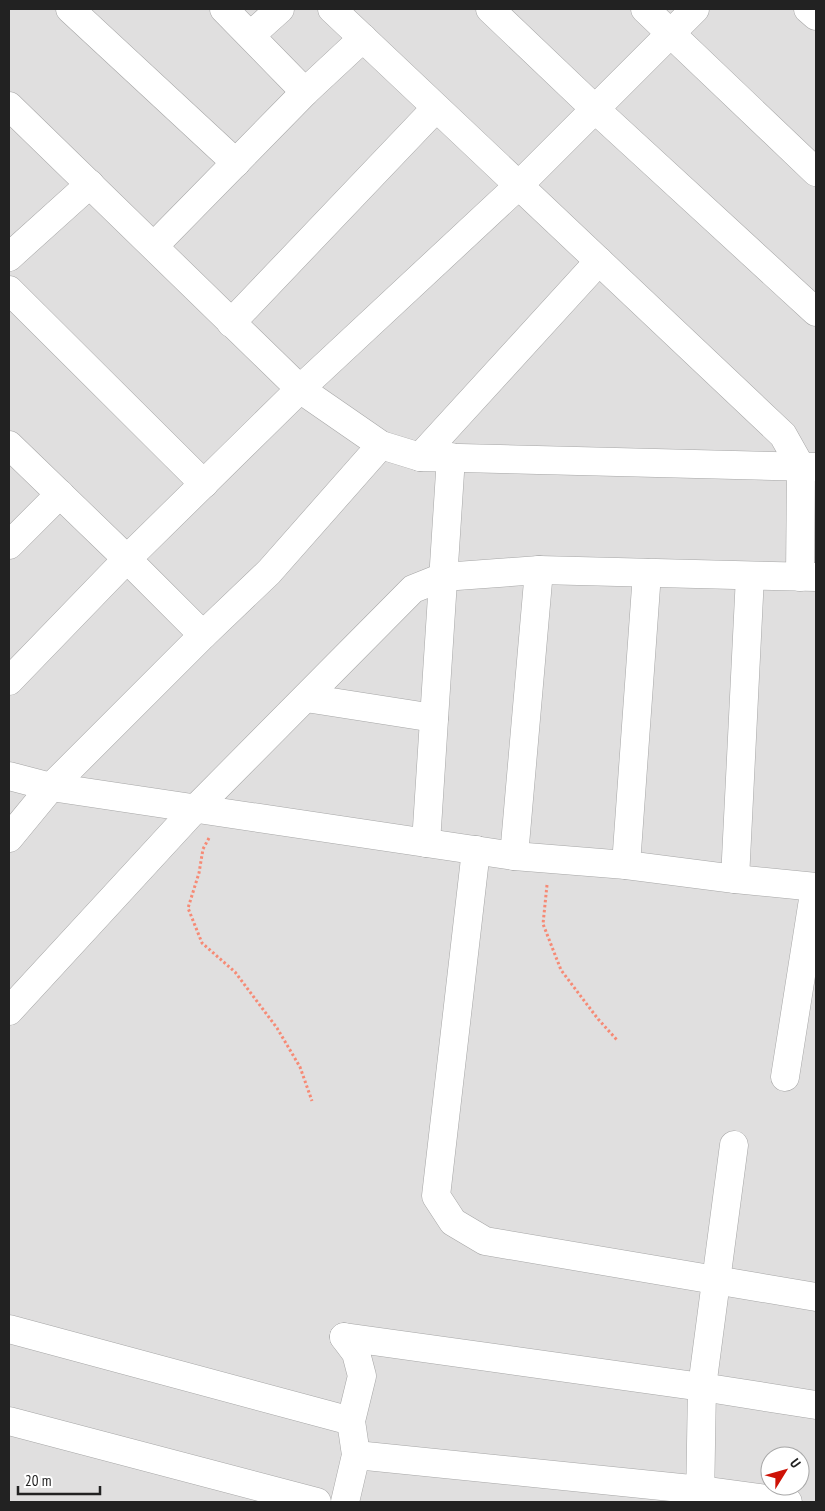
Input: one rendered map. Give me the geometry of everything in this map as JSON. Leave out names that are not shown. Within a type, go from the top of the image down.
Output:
[{"type":"street","points":[[70,9],[236,163]]},
{"type":"street","points":[[224,9],[305,92]]},
{"type":"street","points":[[250,35],[280,9]]},
{"type":"street","points":[[9,1011],[208,811],[306,698],[413,589],[443,577],[539,570],[808,577],[809,467],[783,434],[332,9]]},
{"type":"street","points":[[490,9],[595,109],[816,312]]},
{"type":"street","points":[[645,9],[816,172]]},
{"type":"street","points":[[9,682],[127,559],[300,389],[519,185],[695,9]]},
{"type":"street","points":[[808,9],[816,16]]},
{"type":"street","points":[[154,246],[305,92],[363,38]]},
{"type":"street","points":[[9,106],[300,389],[381,445],[420,457],[809,467]]},
{"type":"street","points":[[231,323],[436,108]]},
{"type":"street","points":[[9,257],[90,184]]},
{"type":"street","points":[[420,457],[599,261]]},
{"type":"street","points":[[9,290],[204,484]]},
{"type":"street","points":[[9,445],[203,635]]},
{"type":"street","points":[[9,838],[51,787],[269,572],[381,445]]},
{"type":"street","points":[[426,843],[451,458]]},
{"type":"street","points":[[9,545],[60,494]]},
{"type":"street","points":[[514,856],[539,570]]},
{"type":"street","points":[[626,865],[648,573]]},
{"type":"street","points":[[735,879],[750,576]]},
{"type":"street","points":[[306,698],[434,718]]},
{"type":"street","points":[[9,776],[51,787],[514,856],[626,865],[816,887],[786,1077]]},
{"type":"street","points":[[476,850],[436,1196],[453,1222],[485,1241],[816,1297]]},
{"type":"street","points":[[700,1496],[702,1386],[734,1145]]},
{"type":"street","points":[[9,1329],[351,1421]]},
{"type":"street","points":[[345,1502],[356,1455],[351,1421],[362,1376],[356,1353],[344,1337],[702,1386],[816,1405]]},
{"type":"street","points":[[9,1421],[317,1502]]},
{"type":"street","points":[[356,1455],[700,1496],[788,1502]]},
{"type":"path","points":[[208,811],[199,873],[188,908],[202,943],[235,972],[277,1028],[300,1067],[312,1101]]},
{"type":"path","points":[[549,859],[543,924],[561,970],[617,1040]]},
{"type":"shaded area","points":[[9,9],[816,9],[816,1502],[9,1502]]}]
